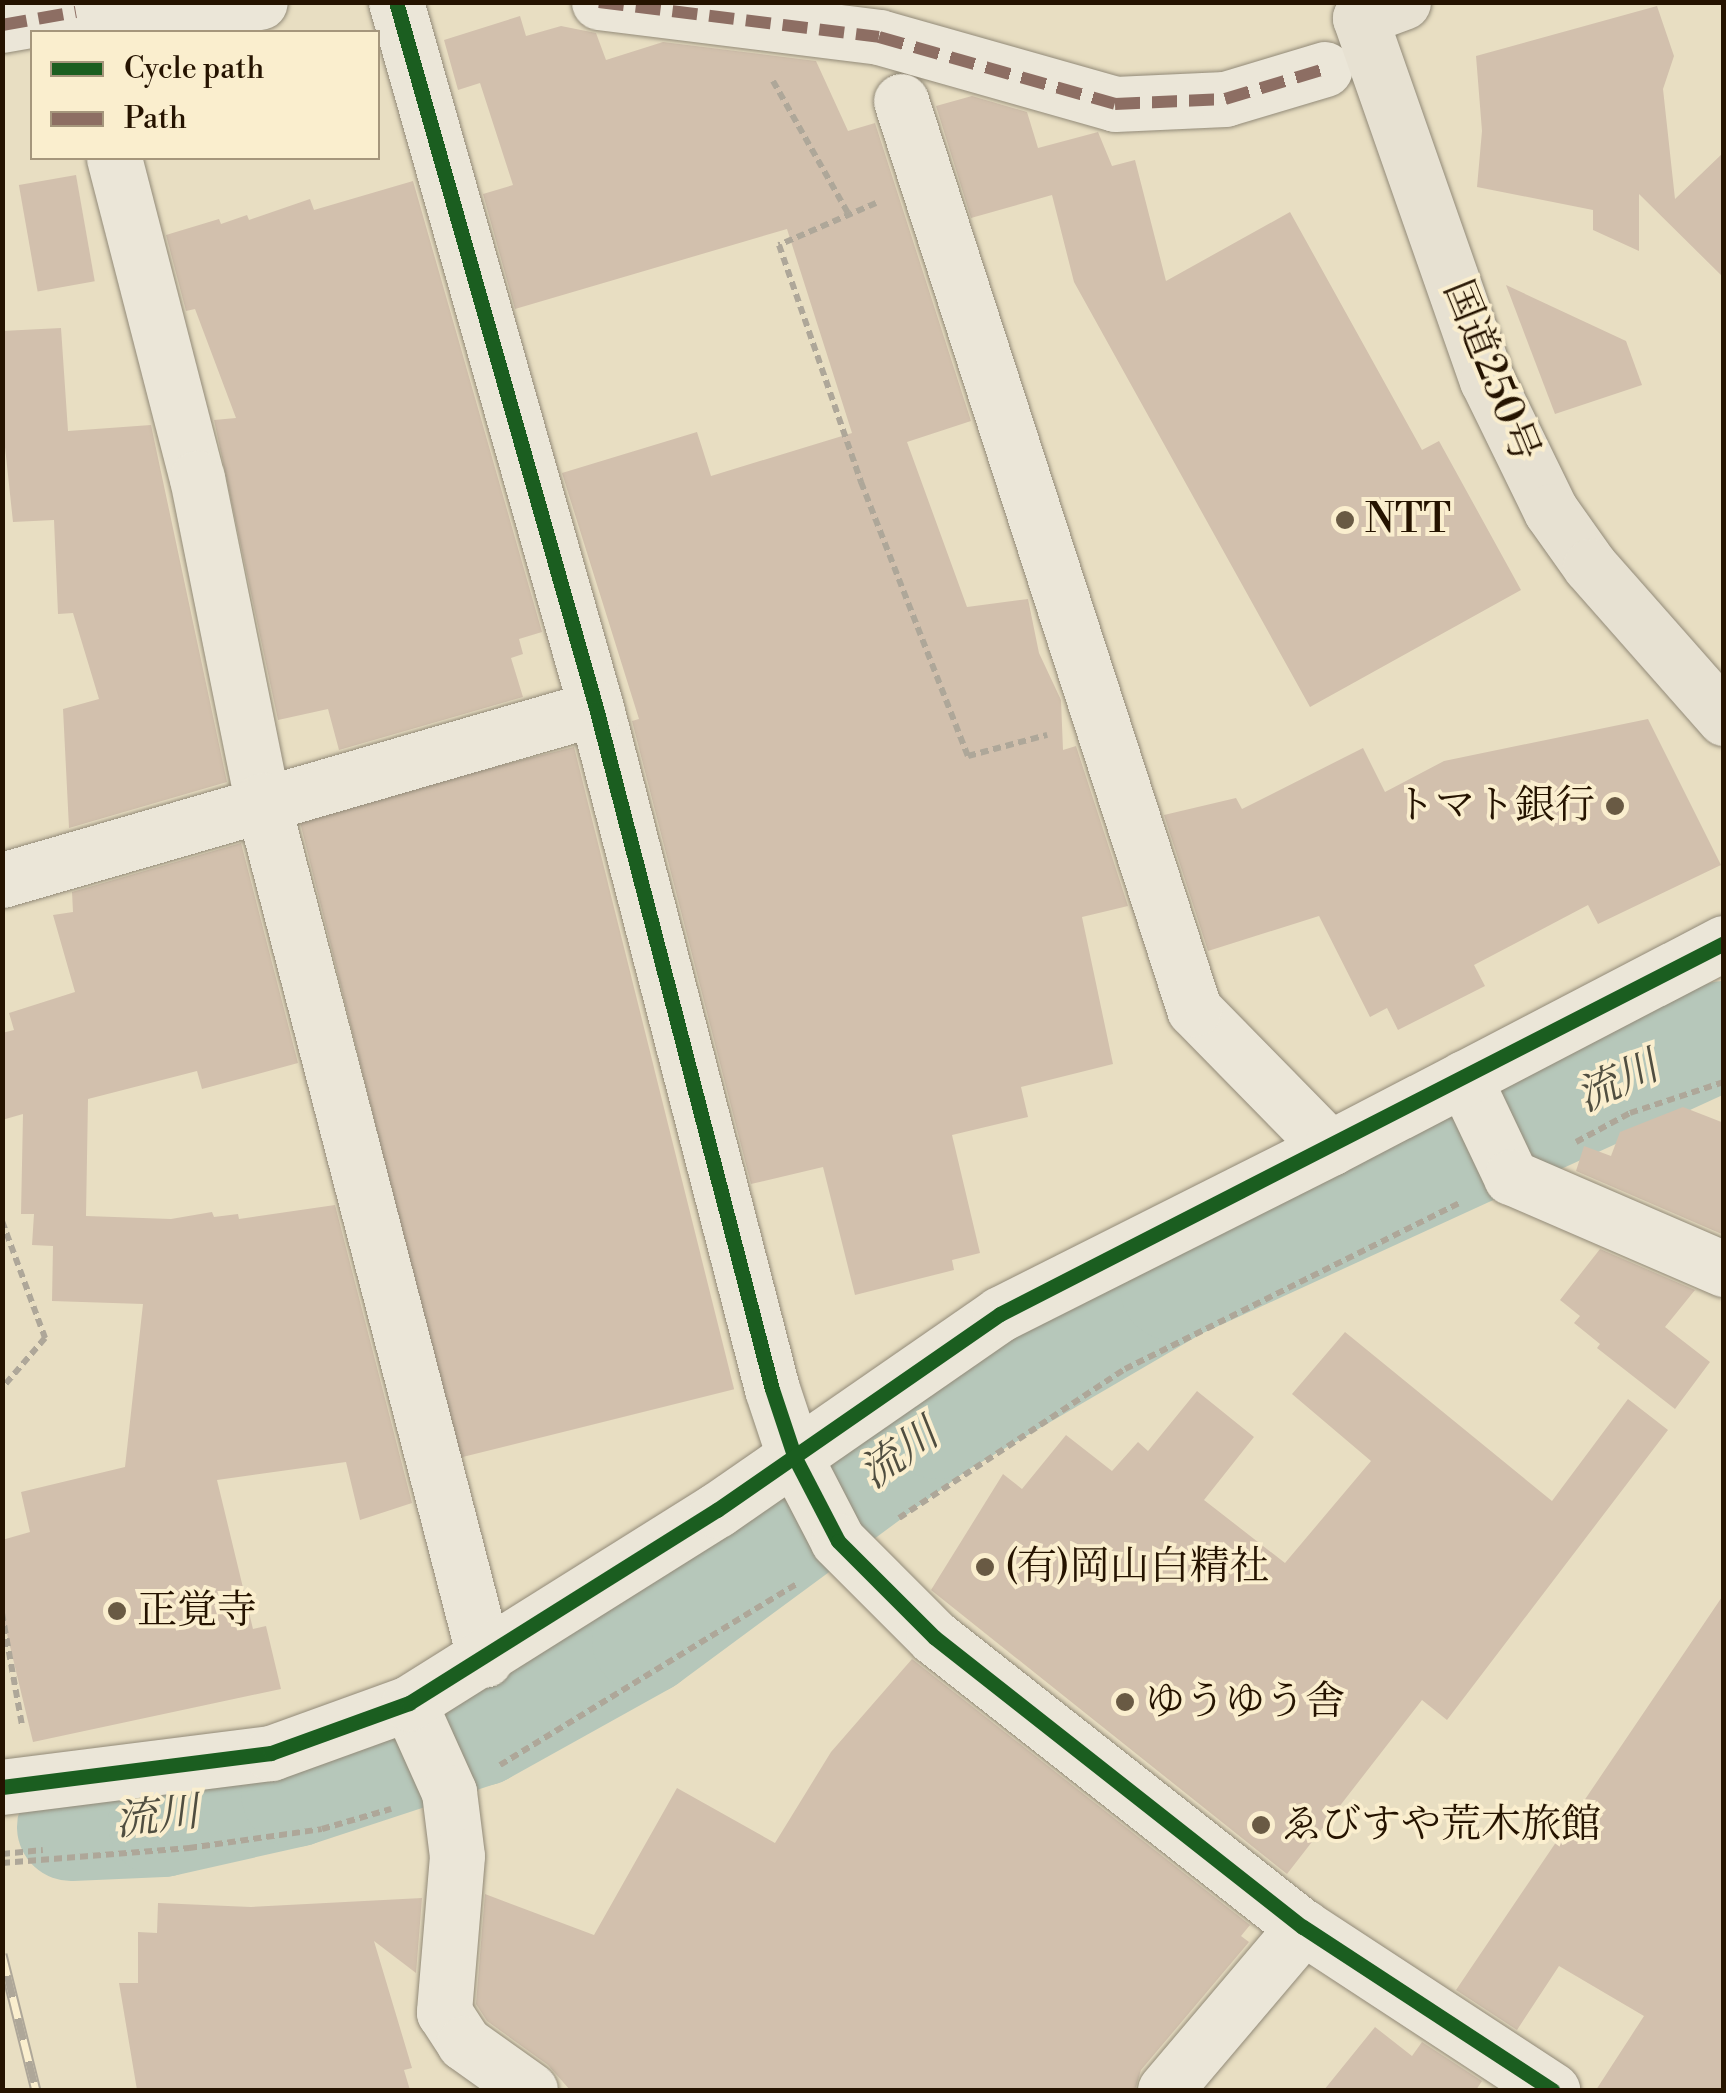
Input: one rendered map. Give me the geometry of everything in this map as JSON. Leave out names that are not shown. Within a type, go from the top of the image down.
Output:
[{"type":"highway","name":"国道250号","points":[[1373,8],[1488,380],[1552,511],[1590,566],[1724,718]]},
{"type":"street","points":[[2,25],[63,16],[260,2]]},
{"type":"street","points":[[396,2],[596,708],[799,1468],[844,1546],[934,1637],[1303,1927],[1552,2090]]},
{"type":"street","points":[[599,2],[878,37],[1115,104],[1225,99],[1324,69]]},
{"type":"street","points":[[901,102],[1194,1009],[1330,1148]]},
{"type":"street","points":[[115,160],[197,478],[262,800],[485,1660]]},
{"type":"street","points":[[2,880],[262,800],[596,708]]},
{"type":"street","points":[[17,1786],[271,1753],[416,1716],[485,1660],[799,1468],[1000,1314],[1330,1148],[1470,1096],[1724,943]]},
{"type":"street","points":[[1470,1096],[1506,1170],[1724,1270]]},
{"type":"street","points":[[416,1716],[447,1786],[457,1856],[444,2012],[464,2043],[530,2090]]},
{"type":"street","points":[[1165,2090],[1303,1927]]},
{"type":"path","points":[[737,18],[849,215]]},
{"type":"path","points":[[928,180],[779,245],[861,482],[968,756],[1102,721]]},
{"type":"path","points":[[2,1862],[189,1848],[322,1829],[447,1786],[844,1546],[1125,1369],[1506,1170],[1630,1113],[1724,1082]]},
{"type":"path","points":[[2,1221],[45,1338],[2,1388]]},
{"type":"path","points":[[2,1613],[17,1786]]},
{"type":"path","points":[[2,1854],[43,1850]]},
{"type":"building","points":[[1657,6],[1674,56],[1663,89],[1675,199],[1724,152],[1724,278],[1639,194],[1639,251],[1593,230],[1593,210],[1477,187],[1482,131],[1476,56]]},
{"type":"building","points":[[520,16],[526,36],[561,26],[596,33],[606,60],[663,42],[816,61],[848,131],[875,123],[971,421],[907,442],[967,607],[1028,599],[1039,653],[1061,700],[1063,750],[1076,746],[1128,906],[1082,917],[1113,1064],[1021,1087],[1028,1117],[952,1135],[980,1253],[952,1260],[954,1270],[855,1295],[823,1167],[751,1184],[632,721],[639,719],[562,473],[697,432],[711,476],[852,433],[787,229],[515,309],[483,194],[513,185],[480,83],[458,90],[444,40]]},
{"type":"building","name":"NTT","points":[[972,96],[1027,112],[1038,148],[1098,132],[1112,166],[1135,160],[1166,281],[1290,212],[1422,450],[1439,441],[1521,590],[1310,707],[1074,282],[1052,195],[971,218],[936,106]]},
{"type":"building","points":[[76,175],[95,281],[38,291],[19,185]]},
{"type":"building","points":[[413,181],[542,632],[519,639],[523,654],[511,658],[523,697],[339,750],[328,709],[278,720],[214,420],[236,418],[195,309],[186,311],[166,235],[219,219],[221,224],[247,215],[249,220],[310,199],[314,210]]},
{"type":"building","points":[[1506,285],[1626,341],[1642,385],[1555,414]]},
{"type":"building","points":[[61,328],[68,431],[151,425],[227,782],[69,828],[63,709],[99,699],[73,613],[58,614],[54,520],[13,522],[2,419],[2,331]]},
{"type":"building","points":[[1648,719],[1721,865],[1598,924],[1588,905],[1474,965],[1485,986],[1398,1030],[1387,1008],[1370,1017],[1319,916],[1208,951],[1164,815],[1236,798],[1242,809],[1363,748],[1385,792],[1444,761]]},
{"type":"building","points":[[574,747],[734,1389],[459,1458],[298,816]]},
{"type":"building","points":[[241,843],[298,1063],[202,1089],[197,1071],[88,1099],[86,1216],[171,1219],[212,1212],[214,1217],[238,1214],[239,1219],[335,1205],[412,1503],[360,1520],[346,1462],[217,1480],[253,1629],[266,1626],[281,1689],[33,1742],[2,1613],[2,1540],[30,1532],[21,1492],[125,1467],[143,1304],[52,1301],[53,1246],[32,1245],[34,1214],[21,1214],[23,1114],[2,1120],[2,1033],[14,1030],[9,1013],[75,992],[53,915],[73,912],[72,892]]},
{"type":"building","points":[[1683,1107],[1724,1123],[1724,1235],[1576,1171],[1584,1146],[1611,1156],[1620,1132]]},
{"type":"building","points":[[1600,1249],[1695,1290],[1665,1327],[1710,1362],[1675,1409],[1597,1348],[1600,1344],[1574,1323],[1580,1316],[1560,1300]]},
{"type":"building","points":[[1345,1332],[1552,1501],[1628,1399],[1668,1430],[1447,1720],[1422,1700],[1287,1874],[931,1590],[1003,1474],[1022,1489],[1066,1435],[1112,1471],[1138,1442],[1148,1451],[1197,1391],[1254,1437],[1204,1500],[1285,1563],[1371,1461],[1292,1394]]},
{"type":"building","points":[[1724,1594],[1724,2090],[1596,2090],[1644,2016],[1559,1966],[1517,2030],[1456,1990]]},
{"type":"building","points":[[912,1659],[1250,1925],[1241,1936],[1249,1942],[1141,2070],[1135,2090],[570,2090],[548,2065],[487,2021],[476,2004],[485,1894],[594,1935],[677,1788],[775,1843],[831,1752]]},
{"type":"building","points":[[422,1898],[416,1973],[374,1941],[412,2068],[404,2070],[410,2090],[137,2090],[119,1983],[138,1983],[138,1932],[157,1933],[158,1903],[251,1907]]},
{"type":"building","points":[[1375,2027],[1412,2056],[1422,2042],[1482,2081],[1476,2090],[1324,2090]]},
{"type":"waterway","name":"流川","points":[[71,1827],[162,1823],[295,1793],[481,1732],[646,1640],[938,1425],[1174,1287],[1724,1035]]},
{"type":"railway","points":[[2,1954],[36,2090]]},
{"type":"marked path","points":[[599,2],[879,37],[1115,104],[1225,99],[1325,69]]},
{"type":"marked path","points":[[2,25],[76,12]]},
{"type":"cycle path","points":[[396,2],[596,708],[772,1389],[795,1458],[838,1541],[934,1637],[1303,1927],[1552,2090]]},
{"type":"cycle path","points":[[2,1787],[271,1753],[409,1703],[717,1510],[1000,1314],[1724,943]]},
{"type":"place","name":"NTT","points":[[1345,520]]},
{"type":"place","name":"トマト銀行","points":[[1615,806]]},
{"type":"place","name":"(有)岡山白精社","points":[[985,1567]]},
{"type":"place","name":"正覚寺","points":[[117,1611]]},
{"type":"place","name":"ゆうゆう舎","points":[[1125,1702]]},
{"type":"place","name":"ゑびすや荒木旅館","points":[[1261,1825]]}]
